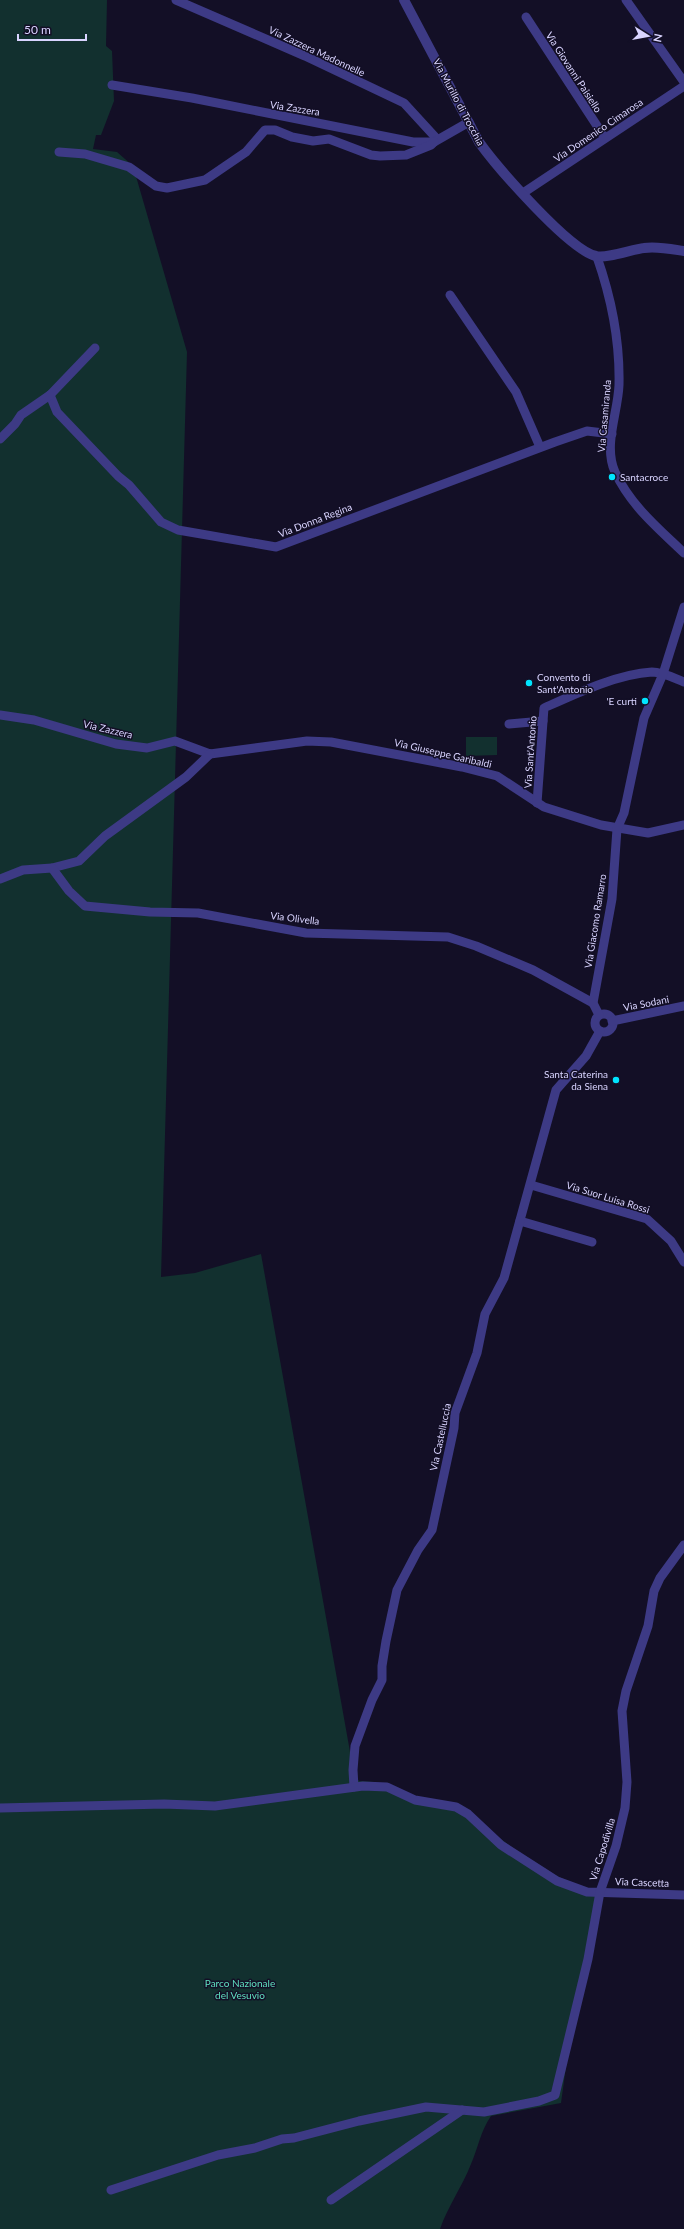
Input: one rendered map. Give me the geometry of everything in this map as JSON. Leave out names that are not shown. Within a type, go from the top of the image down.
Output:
[{"type":"street","name":"Via Zazzera Madonnelle","points":[[176,0],[306,56],[404,103],[435,141]]},
{"type":"street","name":"Via Murillo di Trocchia","points":[[404,0],[479,142],[494,163],[556,229],[577,246],[597,257]]},
{"type":"street","points":[[626,0],[684,82]]},
{"type":"street","name":"Via Giovanni Paisiello","points":[[526,17],[605,138]]},
{"type":"street","name":"Via Zazzera","points":[[112,85],[192,98],[413,142],[435,141],[469,122]]},
{"type":"street","name":"Via Domenico Cimarosa","points":[[523,193],[684,86]]},
{"type":"street","points":[[59,152],[85,154],[129,167],[156,186],[167,188],[205,180],[246,152],[265,130],[275,130],[292,137],[313,141],[328,139],[371,155],[380,156],[406,155],[431,145],[435,141]]},
{"type":"street","points":[[597,257],[645,248],[684,251]]},
{"type":"street","name":"Via Casamiranda","points":[[597,257],[607,286],[618,362],[618,403],[612,434],[611,453],[615,471],[642,515],[684,553]]},
{"type":"street","points":[[450,295],[516,392],[540,447]]},
{"type":"street","points":[[0,439],[15,424],[21,415],[50,395],[95,348]]},
{"type":"street","name":"Via Donna Regina","points":[[50,395],[57,412],[118,476],[129,484],[160,522],[178,530],[276,547],[540,447],[587,431],[612,434]]},
{"type":"street","name":"Via Giacomo Ramarro","points":[[593,1003],[612,899],[617,829],[624,813],[644,718],[663,674],[684,607]]},
{"type":"street","name":"Via Sant'Antonio","points":[[537,803],[544,708],[585,689],[652,672],[663,674]]},
{"type":"street","points":[[663,674],[684,682]]},
{"type":"street","name":"Via Zazzera","points":[[0,715],[34,720],[116,744],[147,748],[163,742],[175,741],[210,754]]},
{"type":"street","points":[[509,724],[543,721]]},
{"type":"street","name":"Via Giuseppe Garibaldi","points":[[210,754],[307,741],[331,742],[462,767],[496,776],[537,803],[582,820],[617,829],[648,833],[684,825]]},
{"type":"street","points":[[0,879],[23,870],[52,868],[79,861],[105,836],[186,776],[210,754]]},
{"type":"street","name":"Via Olivella","points":[[52,868],[69,891],[85,906],[156,912],[198,913],[306,933],[448,937],[476,946],[533,970],[593,1003]]},
{"type":"street","points":[[593,1003],[599,1016],[595,1025],[600,1031],[608,1030],[612,1026],[612,1020],[607,1014],[599,1016]]},
{"type":"street","name":"Via Sodani","points":[[612,1020],[684,1006]]},
{"type":"street","name":"Via Castelluccia","points":[[354,1787],[353,1770],[355,1746],[372,1700],[382,1680],[382,1666],[386,1641],[397,1590],[418,1550],[432,1530],[453,1434],[455,1413],[478,1353],[485,1314],[504,1278],[531,1186],[556,1090],[572,1074],[586,1056],[600,1031]]},
{"type":"street","name":"Via Suor Luisa Rossi","points":[[531,1186],[647,1219],[672,1241],[684,1262]]},
{"type":"street","points":[[520,1221],[592,1242]]},
{"type":"street","name":"Via Capodivilla","points":[[462,2110],[484,2112],[539,2102],[554,2095],[588,1959],[600,1892],[616,1846],[625,1808],[627,1782],[622,1711],[626,1691],[648,1626],[654,1591],[660,1578],[684,1546]]},
{"type":"street","name":"Via Cascetta","points":[[0,1808],[164,1804],[215,1806],[354,1787],[387,1787],[415,1800],[456,1807],[468,1814],[501,1845],[557,1881],[587,1892],[684,1895]]},
{"type":"street","points":[[111,2190],[218,2155],[255,2148],[282,2139],[294,2138],[359,2121],[426,2107],[462,2110]]},
{"type":"street","points":[[331,2200],[462,2110]]},
{"type":"green space","name":"Parco Nazionale del Vesuvio","points":[[0,0],[107,0],[106,46],[112,51],[114,101],[101,135],[96,135],[93,149],[117,152],[133,166],[187,352],[161,1277],[195,1273],[261,1254],[354,1774],[359,1781],[375,1782],[469,1815],[513,1848],[557,1876],[603,1897],[568,2052],[561,2103],[491,2116],[482,2133],[467,2172],[440,2229],[0,2229]]},
{"type":"green space","points":[[466,737],[497,737],[497,755],[466,756]]},
{"type":"place","name":"Santacroce","points":[[612,477]]},
{"type":"place","name":"Convento di Sant'Antonio","points":[[529,683]]},
{"type":"place","name":"'E curti","points":[[645,701]]},
{"type":"place","name":"Santa Caterina da Siena","points":[[616,1080]]}]
